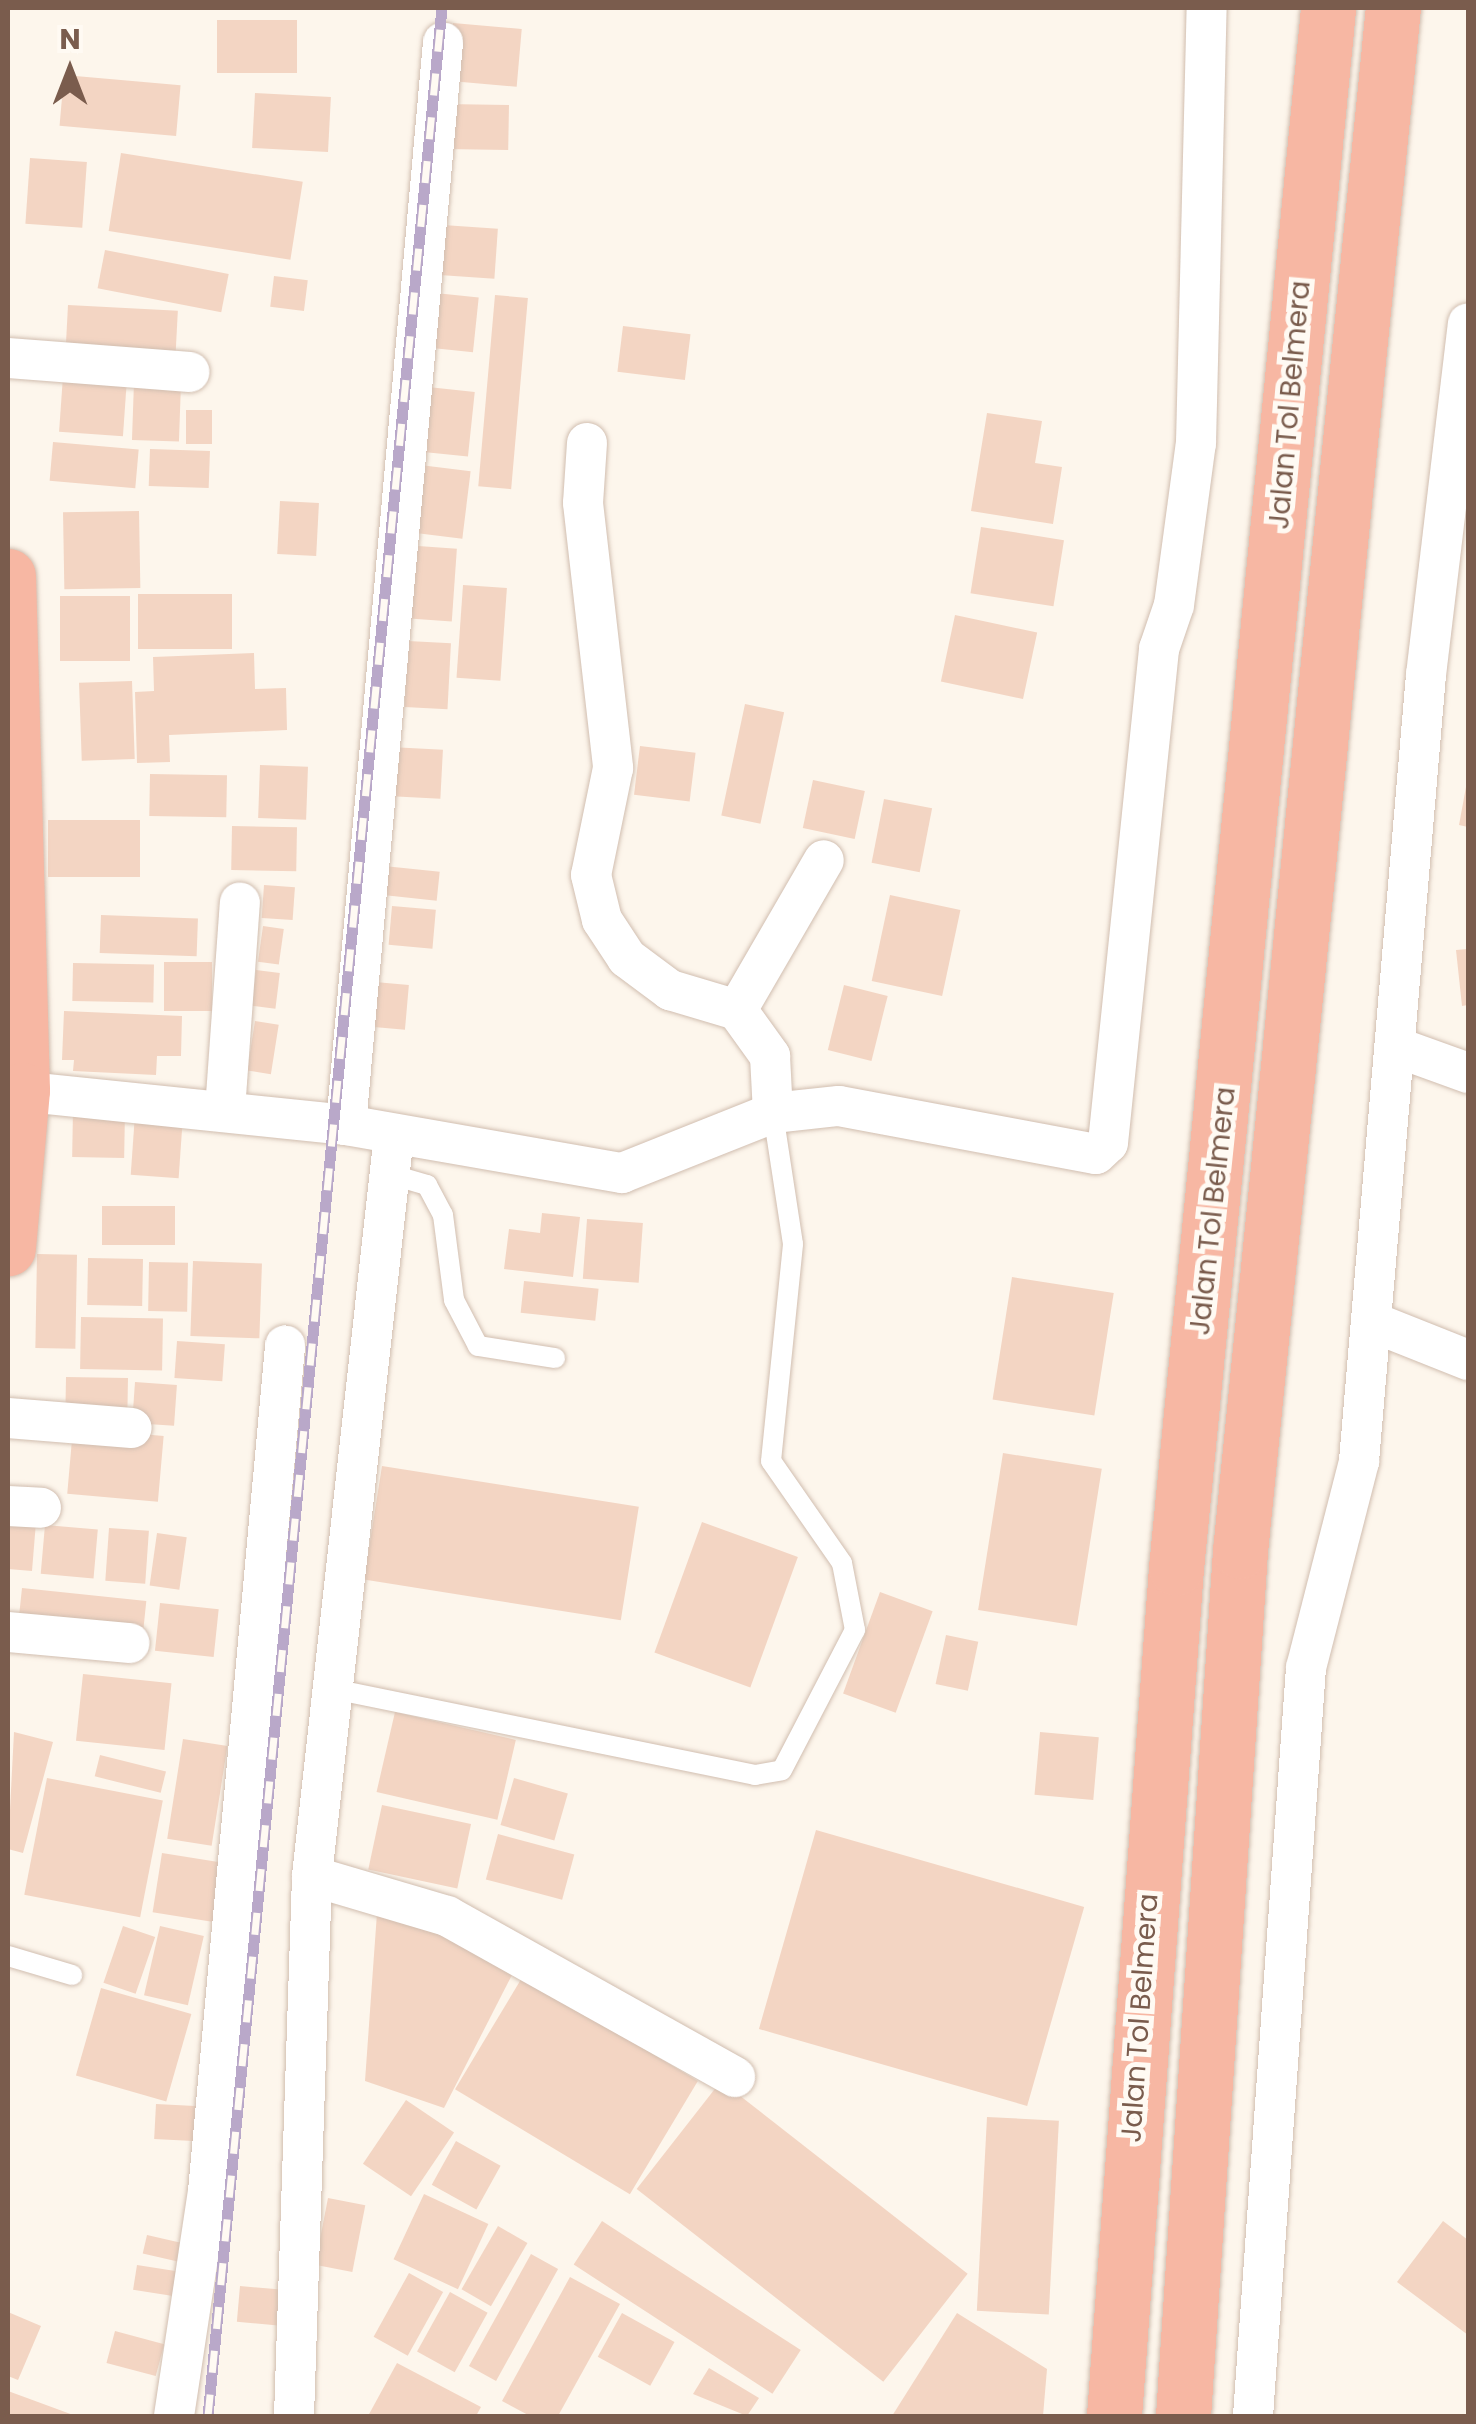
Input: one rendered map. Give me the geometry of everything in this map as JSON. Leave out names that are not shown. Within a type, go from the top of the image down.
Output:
[{"type":"highway","name":"Jalan Tol Belmera","points":[[1114,2416],[1176,1568],[1328,8]]},
{"type":"highway","points":[[1182,2416],[1238,1570],[1394,8]]},
{"type":"highway","points":[[8,576],[14,1090],[8,1248]]},
{"type":"street","points":[[14,1090],[346,1125],[389,1153],[622,1173],[773,1113],[840,1106],[1073,1157],[1108,1143],[1159,649],[1174,605],[1196,443],[1207,8]]},
{"type":"street","points":[[346,1125],[444,42]]},
{"type":"street","points":[[1254,2416],[1306,1668],[1359,1461],[1399,1048],[1426,675],[1468,324]]},
{"type":"street","points":[[8,358],[190,372]]},
{"type":"street","points":[[587,443],[583,502],[612,768],[591,875],[602,920],[628,958],[670,990],[737,1010],[770,1056],[773,1113]]},
{"type":"street","points":[[737,1010],[824,860]]},
{"type":"street","points":[[225,1110],[240,903]]},
{"type":"street","points":[[1399,1048],[1468,1073]]},
{"type":"street","points":[[294,2416],[312,1876],[389,1153]]},
{"type":"street","points":[[1375,1324],[1468,1360]]},
{"type":"street","points":[[174,2416],[208,2191],[285,1346]]},
{"type":"street","points":[[8,1418],[132,1428]]},
{"type":"street","points":[[8,1601],[8,1609]]},
{"type":"street","points":[[8,1632],[130,1643]]},
{"type":"street","points":[[312,1876],[448,1916],[736,2077]]},
{"type":"lane","points":[[334,1688],[755,1775],[782,1770],[855,1630],[842,1564],[772,1461],[793,1244],[773,1113]]},
{"type":"lane","points":[[389,1153],[427,1186],[444,1215],[454,1300],[478,1346],[556,1358]]},
{"type":"lane","points":[[8,1956],[72,1974]]},
{"type":"building","points":[[217,20],[297,20],[297,73],[217,73]]},
{"type":"building","points":[[453,23],[522,29],[517,87],[448,81]]},
{"type":"building","points":[[64,75],[181,85],[176,136],[60,126]]},
{"type":"building","points":[[255,93],[331,97],[328,152],[252,148]]},
{"type":"building","points":[[445,104],[509,105],[508,150],[444,149]]},
{"type":"building","points":[[121,153],[303,182],[290,260],[109,231]]},
{"type":"building","points":[[30,158],[87,162],[82,228],[25,224]]},
{"type":"building","points":[[443,225],[498,229],[494,279],[440,275]]},
{"type":"building","points":[[105,250],[229,274],[221,312],[98,288]]},
{"type":"building","points":[[274,276],[308,280],[304,311],[270,307]]},
{"type":"building","points":[[426,292],[479,298],[473,352],[420,347]]},
{"type":"building","points":[[495,295],[528,298],[511,489],[478,486]]},
{"type":"building","points":[[68,305],[178,311],[175,363],[65,357]]},
{"type":"building","points":[[623,326],[690,334],[685,380],[617,372]]},
{"type":"building","points":[[63,376],[127,380],[123,436],[59,432]]},
{"type":"building","points":[[134,382],[181,384],[179,442],[132,440]]},
{"type":"building","points":[[428,387],[475,392],[468,457],[421,452]]},
{"type":"building","points":[[186,410],[212,410],[212,444],[186,444]]},
{"type":"building","points":[[987,413],[1042,421],[1035,463],[1062,467],[1053,524],[971,511]]},
{"type":"building","points":[[53,442],[139,449],[135,488],[50,481]]},
{"type":"building","points":[[150,449],[210,451],[209,488],[149,486]]},
{"type":"building","points":[[420,465],[471,471],[462,539],[412,532]]},
{"type":"building","points":[[280,501],[319,503],[316,556],[277,554]]},
{"type":"building","points":[[139,511],[140,588],[64,589],[63,512]]},
{"type":"building","points":[[981,527],[1064,540],[1053,606],[971,593]]},
{"type":"building","points":[[404,545],[457,549],[452,622],[399,618]]},
{"type":"building","points":[[463,585],[507,588],[500,681],[457,678]]},
{"type":"building","points":[[138,594],[232,594],[232,649],[138,649]]},
{"type":"building","points":[[60,596],[130,596],[130,661],[60,661]]},
{"type":"building","points":[[955,615],[1037,632],[1023,699],[941,682]]},
{"type":"building","points":[[408,641],[451,643],[447,709],[405,707]]},
{"type":"building","points":[[254,653],[255,689],[286,688],[287,730],[169,735],[170,762],[137,763],[135,692],[154,691],[153,657]]},
{"type":"building","points":[[132,681],[135,759],[82,761],[79,683]]},
{"type":"building","points":[[745,704],[784,712],[760,824],[721,816]]},
{"type":"building","points":[[640,746],[696,753],[690,801],[634,795]]},
{"type":"building","points":[[390,747],[443,750],[440,799],[387,796]]},
{"type":"building","points":[[260,765],[308,767],[306,820],[258,818]]},
{"type":"building","points":[[150,774],[227,775],[226,817],[149,816]]},
{"type":"building","points":[[1468,776],[1468,827],[1459,825]]},
{"type":"building","points":[[813,780],[865,791],[855,839],[803,828]]},
{"type":"building","points":[[884,799],[932,808],[920,872],[872,863]]},
{"type":"building","points":[[48,820],[140,820],[140,877],[48,877]]},
{"type":"building","points":[[232,826],[297,827],[296,871],[231,870]]},
{"type":"building","points":[[384,866],[440,872],[437,901],[381,895]]},
{"type":"building","points":[[264,885],[295,887],[293,920],[262,918]]},
{"type":"building","points":[[890,895],[960,910],[942,996],[872,981]]},
{"type":"building","points":[[392,906],[436,910],[432,949],[389,945]]},
{"type":"building","points":[[101,915],[198,918],[197,956],[100,953]]},
{"type":"building","points":[[263,926],[284,929],[279,965],[258,962]]},
{"type":"building","points":[[1468,949],[1468,1005],[1462,1006],[1456,950]]},
{"type":"building","points":[[164,962],[212,962],[212,1011],[164,1011]]},
{"type":"building","points":[[73,963],[154,964],[153,1002],[72,1001]]},
{"type":"building","points":[[256,970],[280,973],[275,1009],[252,1006]]},
{"type":"building","points":[[375,982],[409,985],[405,1030],[371,1027]]},
{"type":"building","points":[[844,985],[888,996],[871,1061],[828,1050]]},
{"type":"building","points":[[64,1011],[182,1016],[181,1056],[157,1056],[156,1075],[73,1071],[74,1060],[62,1060]]},
{"type":"building","points":[[255,1021],[279,1025],[271,1074],[247,1070]]},
{"type":"building","points":[[73,1109],[125,1110],[124,1158],[72,1157]]},
{"type":"building","points":[[135,1114],[183,1117],[179,1178],[131,1175]]},
{"type":"building","points":[[102,1206],[175,1206],[175,1245],[102,1245]]},
{"type":"building","points":[[542,1213],[580,1217],[573,1277],[504,1269],[509,1229],[540,1233]]},
{"type":"building","points":[[587,1219],[643,1223],[639,1283],[583,1279]]},
{"type":"building","points":[[37,1254],[77,1255],[75,1349],[35,1348]]},
{"type":"building","points":[[88,1258],[143,1259],[142,1306],[87,1305]]},
{"type":"building","points":[[193,1261],[262,1263],[259,1338],[190,1336]]},
{"type":"building","points":[[149,1262],[188,1263],[187,1312],[148,1311]]},
{"type":"building","points":[[1012,1277],[1114,1293],[1094,1416],[993,1399]]},
{"type":"building","points":[[524,1281],[599,1289],[595,1321],[521,1313]]},
{"type":"building","points":[[81,1317],[163,1318],[162,1370],[80,1369]]},
{"type":"building","points":[[177,1341],[225,1344],[222,1381],[174,1378]]},
{"type":"building","points":[[66,1377],[128,1378],[127,1414],[65,1413]]},
{"type":"building","points":[[135,1382],[177,1385],[174,1426],[132,1423]]},
{"type":"building","points":[[73,1428],[164,1436],[158,1502],[67,1494]]},
{"type":"building","points":[[1003,1453],[1102,1469],[1077,1626],[978,1610]]},
{"type":"building","points":[[382,1466],[639,1507],[621,1620],[364,1580]]},
{"type":"building","points":[[8,1520],[36,1522],[32,1571],[8,1569]]},
{"type":"building","points":[[702,1522],[798,1557],[750,1688],[654,1653]]},
{"type":"building","points":[[45,1525],[98,1530],[94,1578],[41,1574]]},
{"type":"building","points":[[109,1528],[149,1531],[145,1584],[105,1581]]},
{"type":"building","points":[[157,1533],[187,1537],[179,1590],[150,1585]]},
{"type":"building","points":[[22,1588],[146,1601],[143,1633],[19,1620]]},
{"type":"building","points":[[880,1592],[933,1611],[896,1713],[843,1693]]},
{"type":"building","points":[[160,1603],[219,1609],[214,1657],[155,1651]]},
{"type":"building","points":[[946,1635],[978,1642],[968,1691],[936,1684]]},
{"type":"building","points":[[83,1674],[172,1683],[165,1750],[76,1741]]},
{"type":"building","points":[[395,1712],[516,1740],[497,1820],[377,1792]]},
{"type":"building","points":[[14,1732],[53,1742],[23,1853],[8,1849]]},
{"type":"building","points":[[1040,1732],[1099,1737],[1093,1800],[1035,1795]]},
{"type":"building","points":[[183,1739],[227,1746],[212,1846],[167,1839]]},
{"type":"building","points":[[100,1755],[166,1771],[161,1793],[95,1776]]},
{"type":"building","points":[[47,1778],[163,1801],[140,1917],[24,1895]]},
{"type":"building","points":[[514,1778],[568,1793],[554,1841],[500,1825]]},
{"type":"building","points":[[382,1805],[471,1824],[457,1888],[368,1870]]},
{"type":"building","points":[[816,1830],[1084,1907],[1027,2106],[759,2029]]},
{"type":"building","points":[[498,1834],[574,1854],[562,1900],[486,1879]]},
{"type":"building","points":[[162,1853],[229,1864],[220,1923],[153,1912]]},
{"type":"building","points":[[378,1899],[517,1965],[444,2108],[365,2081]]},
{"type":"building","points":[[123,1926],[155,1937],[136,1994],[103,1983]]},
{"type":"building","points":[[160,1926],[204,1936],[188,2005],[144,1995]]},
{"type":"building","points":[[523,1976],[698,2081],[630,2194],[455,2089]]},
{"type":"building","points":[[101,1988],[191,2014],[166,2101],[76,2075]]},
{"type":"building","points":[[721,2081],[968,2274],[883,2382],[637,2189]]},
{"type":"building","points":[[406,2100],[454,2132],[411,2196],[363,2164]]},
{"type":"building","points":[[156,2104],[200,2106],[198,2141],[154,2139]]},
{"type":"building","points":[[987,2117],[1059,2121],[1049,2315],[977,2311]]},
{"type":"building","points":[[456,2141],[501,2166],[476,2209],[432,2185]]},
{"type":"building","points":[[424,2194],[488,2224],[458,2289],[394,2259]]},
{"type":"building","points":[[328,2198],[365,2205],[352,2272],[315,2265]]},
{"type":"building","points":[[602,2221],[801,2350],[772,2394],[574,2265]]},
{"type":"building","points":[[1443,2221],[1468,2240],[1468,2335],[1397,2282]]},
{"type":"building","points":[[498,2226],[527,2243],[491,2306],[461,2289]]},
{"type":"building","points":[[147,2235],[193,2246],[189,2264],[143,2254]]},
{"type":"building","points":[[531,2254],[558,2269],[496,2381],[469,2366]]},
{"type":"building","points":[[137,2265],[186,2273],[182,2298],[133,2290]]},
{"type":"building","points":[[409,2273],[443,2292],[408,2356],[374,2337]]},
{"type":"building","points":[[570,2277],[620,2304],[558,2416],[530,2416],[502,2401]]},
{"type":"building","points":[[240,2286],[284,2290],[281,2326],[237,2322]]},
{"type":"building","points":[[450,2292],[488,2313],[455,2372],[417,2351]]},
{"type":"building","points":[[8,2312],[41,2326],[18,2380],[8,2376]]},
{"type":"building","points":[[622,2313],[674,2342],[650,2386],[598,2357]]},
{"type":"building","points":[[957,2313],[1047,2369],[1043,2416],[892,2416]]},
{"type":"building","points":[[115,2331],[164,2344],[156,2376],[106,2363]]},
{"type":"building","points":[[397,2363],[481,2407],[476,2416],[368,2416]]},
{"type":"building","points":[[709,2368],[759,2398],[747,2416],[693,2394]]},
{"type":"building","points":[[8,2391],[76,2416],[8,2416]]},
{"type":"railway","points":[[208,2416],[442,8]]}]
